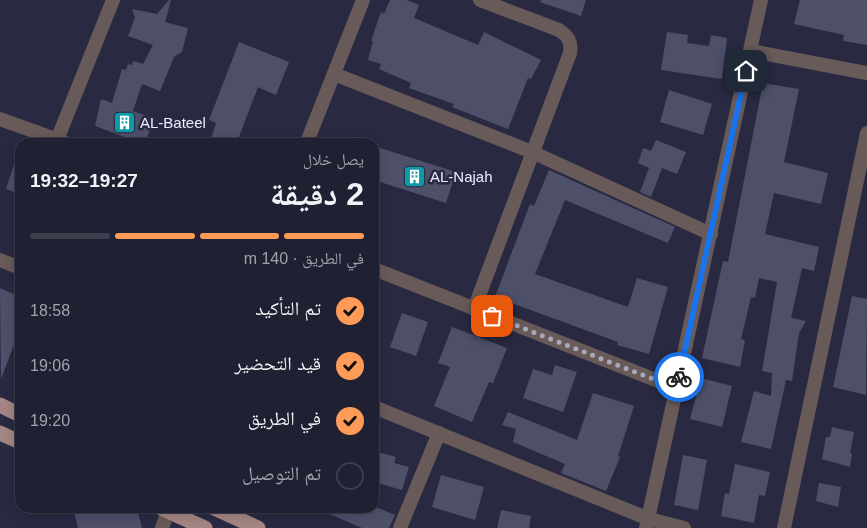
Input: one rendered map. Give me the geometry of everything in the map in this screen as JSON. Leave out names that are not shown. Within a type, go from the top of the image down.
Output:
[{"type":"main road","points":[[0,405],[15,410]]},
{"type":"main road","points":[[0,433],[15,440]]},
{"type":"main road","points":[[173,513],[205,528]]},
{"type":"main road","points":[[225,513],[258,528]]},
{"type":"street","points":[[61,138],[113,0]]},
{"type":"street","points":[[309,138],[364,0]]},
{"type":"street","points":[[474,309],[571,45],[566,34],[559,30],[480,0]]},
{"type":"street","points":[[648,523],[761,0]]},
{"type":"street","points":[[751,51],[867,73]]},
{"type":"street","points":[[334,74],[532,152],[711,234]]},
{"type":"street","points":[[0,119],[52,138]]},
{"type":"street","points":[[784,528],[867,133]]},
{"type":"street","points":[[0,260],[15,266]]},
{"type":"street","points":[[379,271],[676,388]]},
{"type":"street","points":[[379,409],[648,523],[684,528]]},
{"type":"street","points":[[400,528],[439,433]]},
{"type":"street","points":[[162,528],[164,513]]},
{"type":"building","points":[[171,0],[165,22],[188,28],[182,52],[174,57],[160,91],[142,84],[133,111],[155,119],[147,138],[127,138],[95,126],[101,99],[112,103],[122,69],[126,70],[128,64],[132,65],[133,61],[143,64],[153,45],[128,36],[135,18],[132,9],[157,14]]},
{"type":"building","points":[[390,0],[407,0],[419,5],[414,18],[478,45],[484,32],[541,60],[531,79],[528,78],[508,129],[452,107],[454,104],[409,88],[411,83],[379,69],[381,64],[368,60],[373,41],[371,41],[381,12],[384,14]]},
{"type":"building","points":[[541,0],[586,0],[581,16],[540,2]]},
{"type":"building","points":[[800,0],[867,0],[867,45],[843,41],[844,35],[794,24]]},
{"type":"building","points":[[667,32],[688,35],[687,43],[709,46],[711,35],[727,38],[722,79],[661,70]]},
{"type":"building","points":[[239,42],[289,62],[276,95],[258,87],[239,138],[211,138],[216,123],[209,120]]},
{"type":"building","points":[[763,83],[799,89],[784,162],[828,173],[821,204],[774,193],[765,234],[819,247],[814,271],[802,268],[791,318],[806,321],[799,333],[792,381],[786,380],[771,449],[741,442],[754,391],[771,396],[772,373],[762,371],[777,282],[759,278],[755,298],[751,297],[741,339],[745,340],[740,367],[702,358],[723,261],[728,262]]},
{"type":"building","points":[[669,90],[712,104],[703,135],[660,122]]},
{"type":"building","points":[[656,140],[686,152],[677,174],[662,168],[651,197],[640,192],[649,168],[638,163],[643,148],[651,151]]},
{"type":"building","name":"AL-Najah","points":[[379,148],[456,172],[446,203],[379,182]]},
{"type":"building","points":[[15,161],[15,192],[6,189]]},
{"type":"building","points":[[549,170],[675,227],[668,243],[565,200],[535,274],[628,307],[637,278],[668,287],[649,354],[617,345],[618,342],[495,297],[530,204],[534,206]]},
{"type":"building","points":[[0,288],[15,295],[15,342],[1,379]]},
{"type":"building","points":[[852,296],[867,299],[866,395],[833,387]]},
{"type":"building","points":[[402,313],[428,322],[416,356],[390,347]]},
{"type":"building","points":[[452,327],[507,348],[493,383],[489,382],[472,422],[434,406],[450,367],[438,363]]},
{"type":"building","points":[[555,365],[577,372],[563,412],[523,398],[533,369],[552,375]]},
{"type":"building","points":[[701,378],[732,386],[722,427],[690,419]]},
{"type":"building","points":[[593,393],[634,406],[618,456],[620,457],[606,491],[561,473],[565,464],[513,442],[516,429],[502,425],[508,412],[577,440]]},
{"type":"building","points":[[832,427],[854,432],[850,453],[852,453],[850,467],[822,459],[826,437],[830,437]]},
{"type":"building","points":[[379,452],[396,457],[394,463],[409,467],[402,490],[379,483]]},
{"type":"building","points":[[683,455],[707,460],[698,510],[674,505]]},
{"type":"building","points":[[735,464],[770,472],[765,496],[759,495],[754,523],[721,516],[725,493],[729,494]]},
{"type":"building","points":[[441,475],[484,487],[475,520],[432,507]]},
{"type":"building","points":[[819,483],[841,487],[838,507],[816,501]]},
{"type":"building","points":[[379,508],[395,515],[389,528],[362,528],[328,513],[379,513]]},
{"type":"building","points":[[501,510],[531,516],[529,528],[497,528]]},
{"type":"building","points":[[74,513],[138,513],[142,528],[78,528]]},
{"type":"way so far","points":[[492,316],[676,388],[679,377]]},
{"type":"place","name":"AL-Bateel","points":[[124,122]]},
{"type":"place","name":"AL-Najah","points":[[414,176]]},
{"type":"route","points":[[679,377],[746,71]]}]
